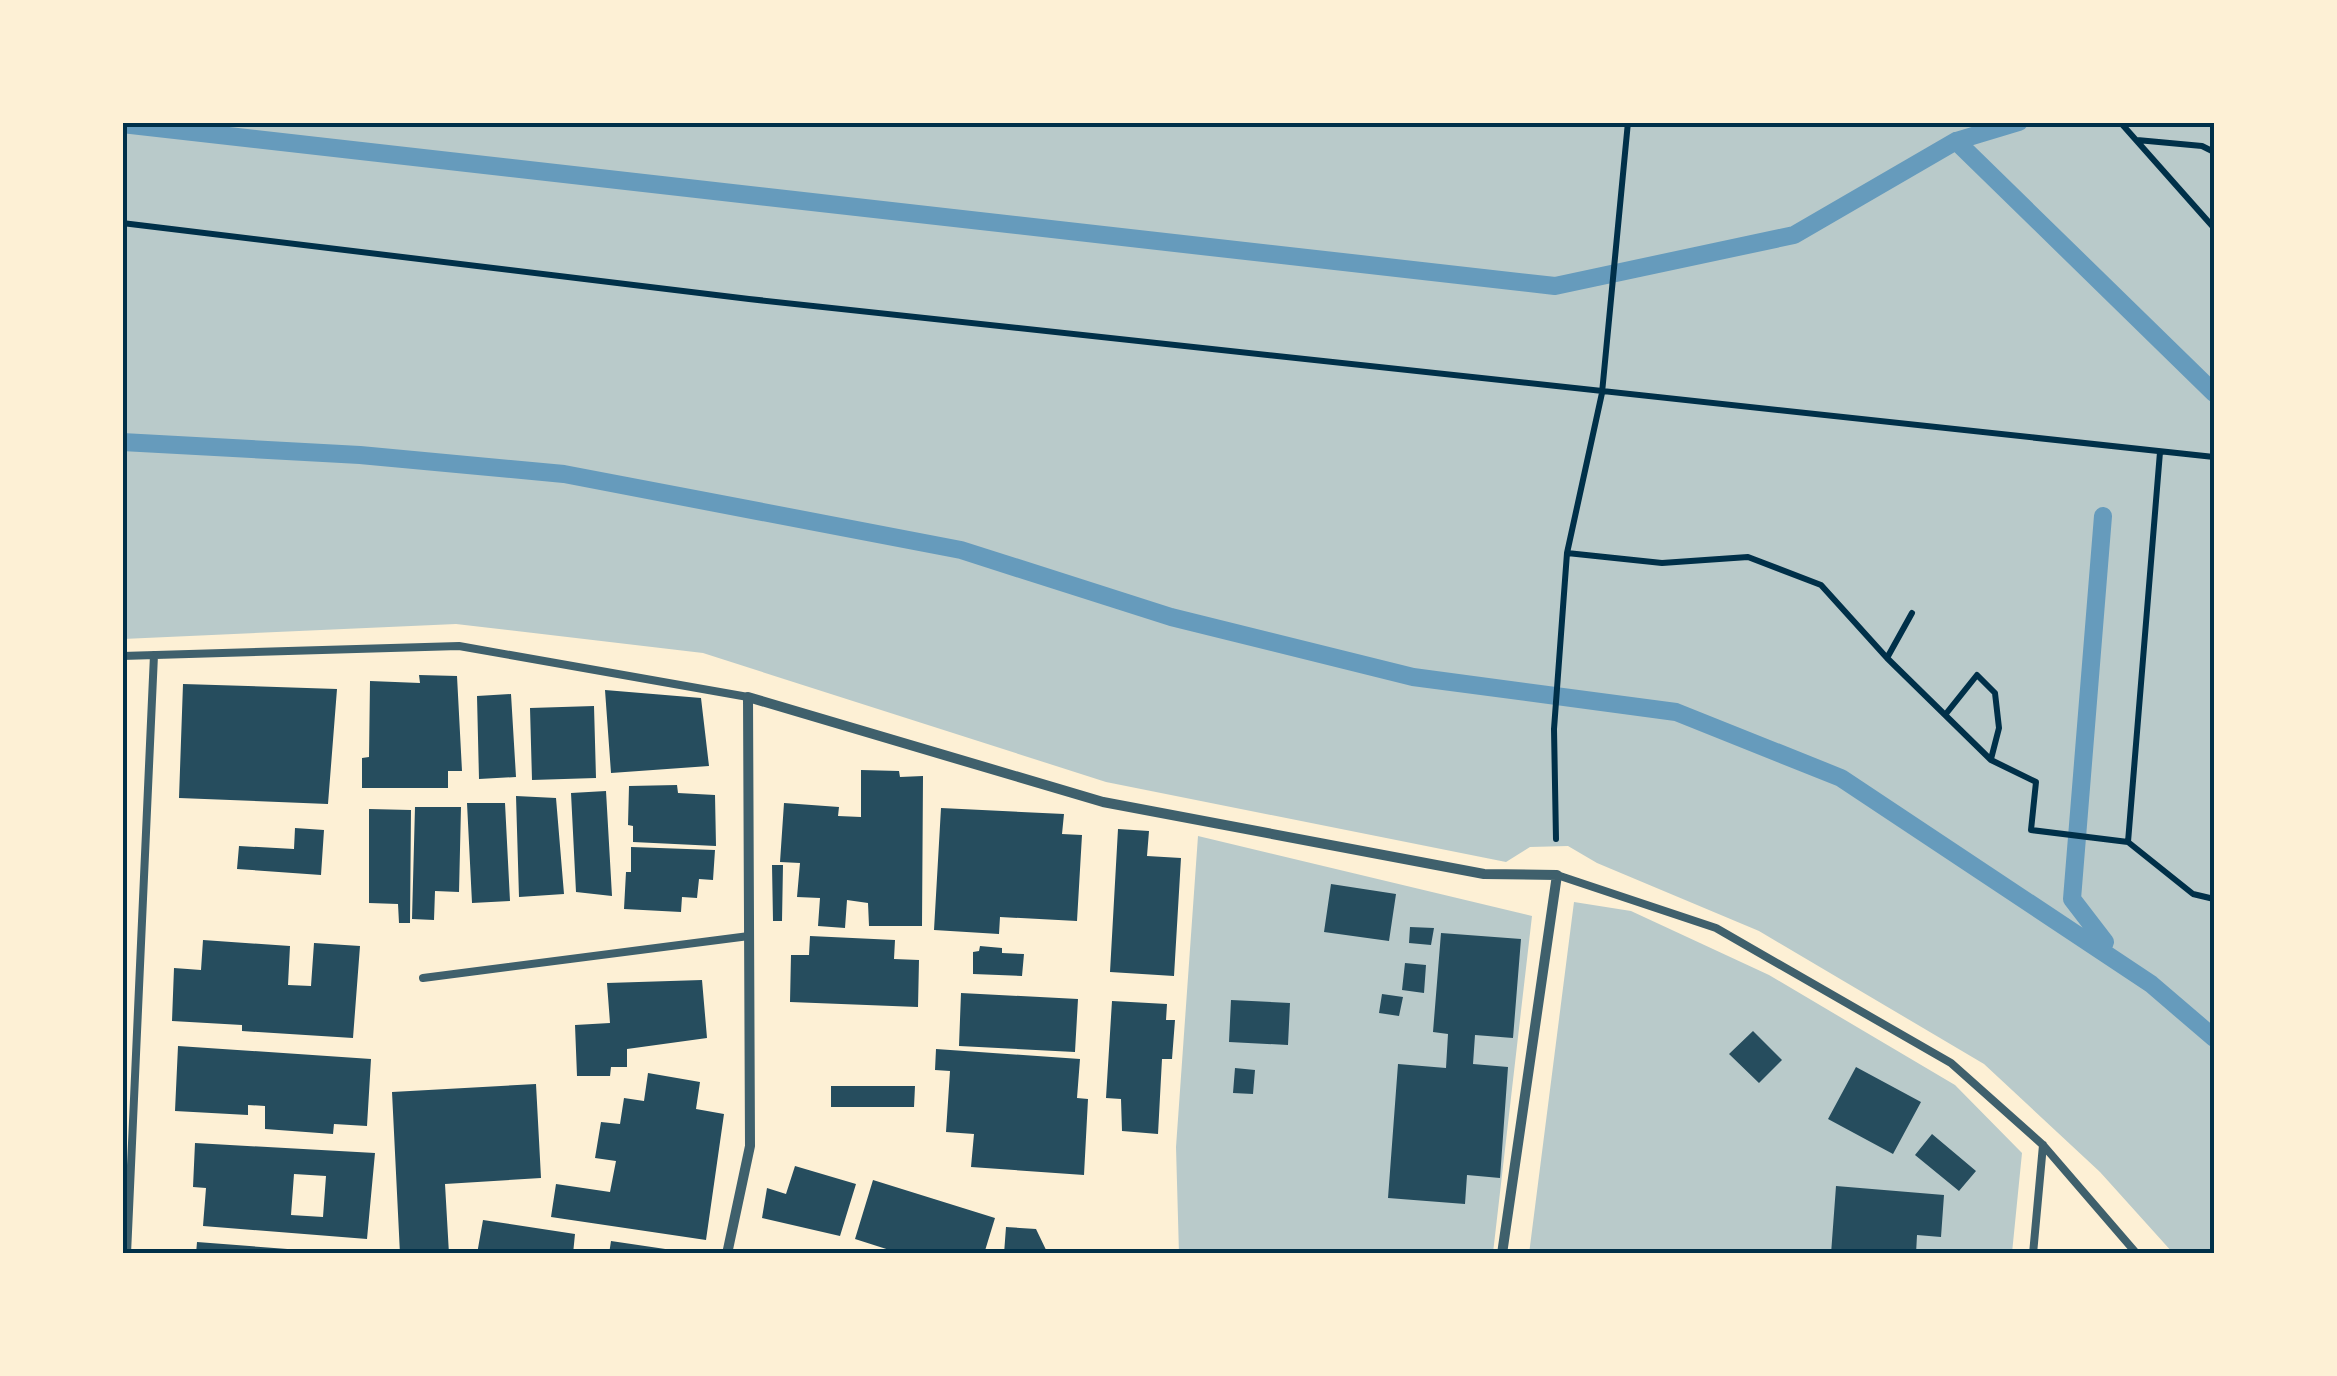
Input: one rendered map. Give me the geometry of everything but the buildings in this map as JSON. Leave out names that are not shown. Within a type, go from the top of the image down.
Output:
[{"type":"street","points":[[727,1254],[750,1146],[748,697],[1103,802],[1484,874],[1557,876],[1502,1254]]},
{"type":"lane","points":[[122,656],[458,646],[748,697]]},
{"type":"lane","points":[[127,1254],[154,655]]},
{"type":"lane","points":[[1557,876],[1716,928],[1951,1063],[2043,1145],[2138,1254]]},
{"type":"lane","points":[[423,978],[749,936]]},
{"type":"lane","points":[[2033,1254],[2043,1145]]},
{"type":"path","points":[[1557,876],[1554,729],[1567,553],[1602,392],[1628,122]]},
{"type":"path","points":[[2120,122],[2214,228]]},
{"type":"path","points":[[2137,140],[2202,146],[2214,152]]},
{"type":"path","points":[[122,223],[749,299],[2214,457]]},
{"type":"path","points":[[2128,842],[2160,452]]},
{"type":"path","points":[[1567,553],[1662,563],[1748,558],[1821,585],[1886,658],[1991,760],[2036,782],[2032,830],[2128,842],[2193,894],[2214,899]]},
{"type":"path","points":[[1886,658],[1912,613]]},
{"type":"path","points":[[1945,715],[1977,675],[1995,694],[1999,728],[1991,760]]},
{"type":"shaded area","points":[[122,123],[2214,123],[2214,1253],[2173,1253],[2100,1172],[1984,1064],[1759,931],[1597,863],[1568,846],[1530,847],[1506,862],[1106,782],[703,653],[456,624],[123,639]]},
{"type":"shaded area","points":[[1198,836],[1532,916],[1493,1253],[1179,1254],[1176,1147]]},
{"type":"shaded area","points":[[1574,902],[1631,911],[1769,975],[1955,1085],[2022,1153],[2012,1253],[1529,1254]]},
{"type":"waterway","points":[[1956,141],[2019,122]]},
{"type":"waterway","points":[[122,124],[1555,286],[1794,235],[1956,141],[2214,393]]},
{"type":"waterway","points":[[122,442],[360,455],[564,474],[961,550],[1171,617],[1413,677],[1676,712],[1841,778],[2151,984],[2214,1038]]},
{"type":"waterway","points":[[2103,516],[2072,899],[2105,942]]}]
